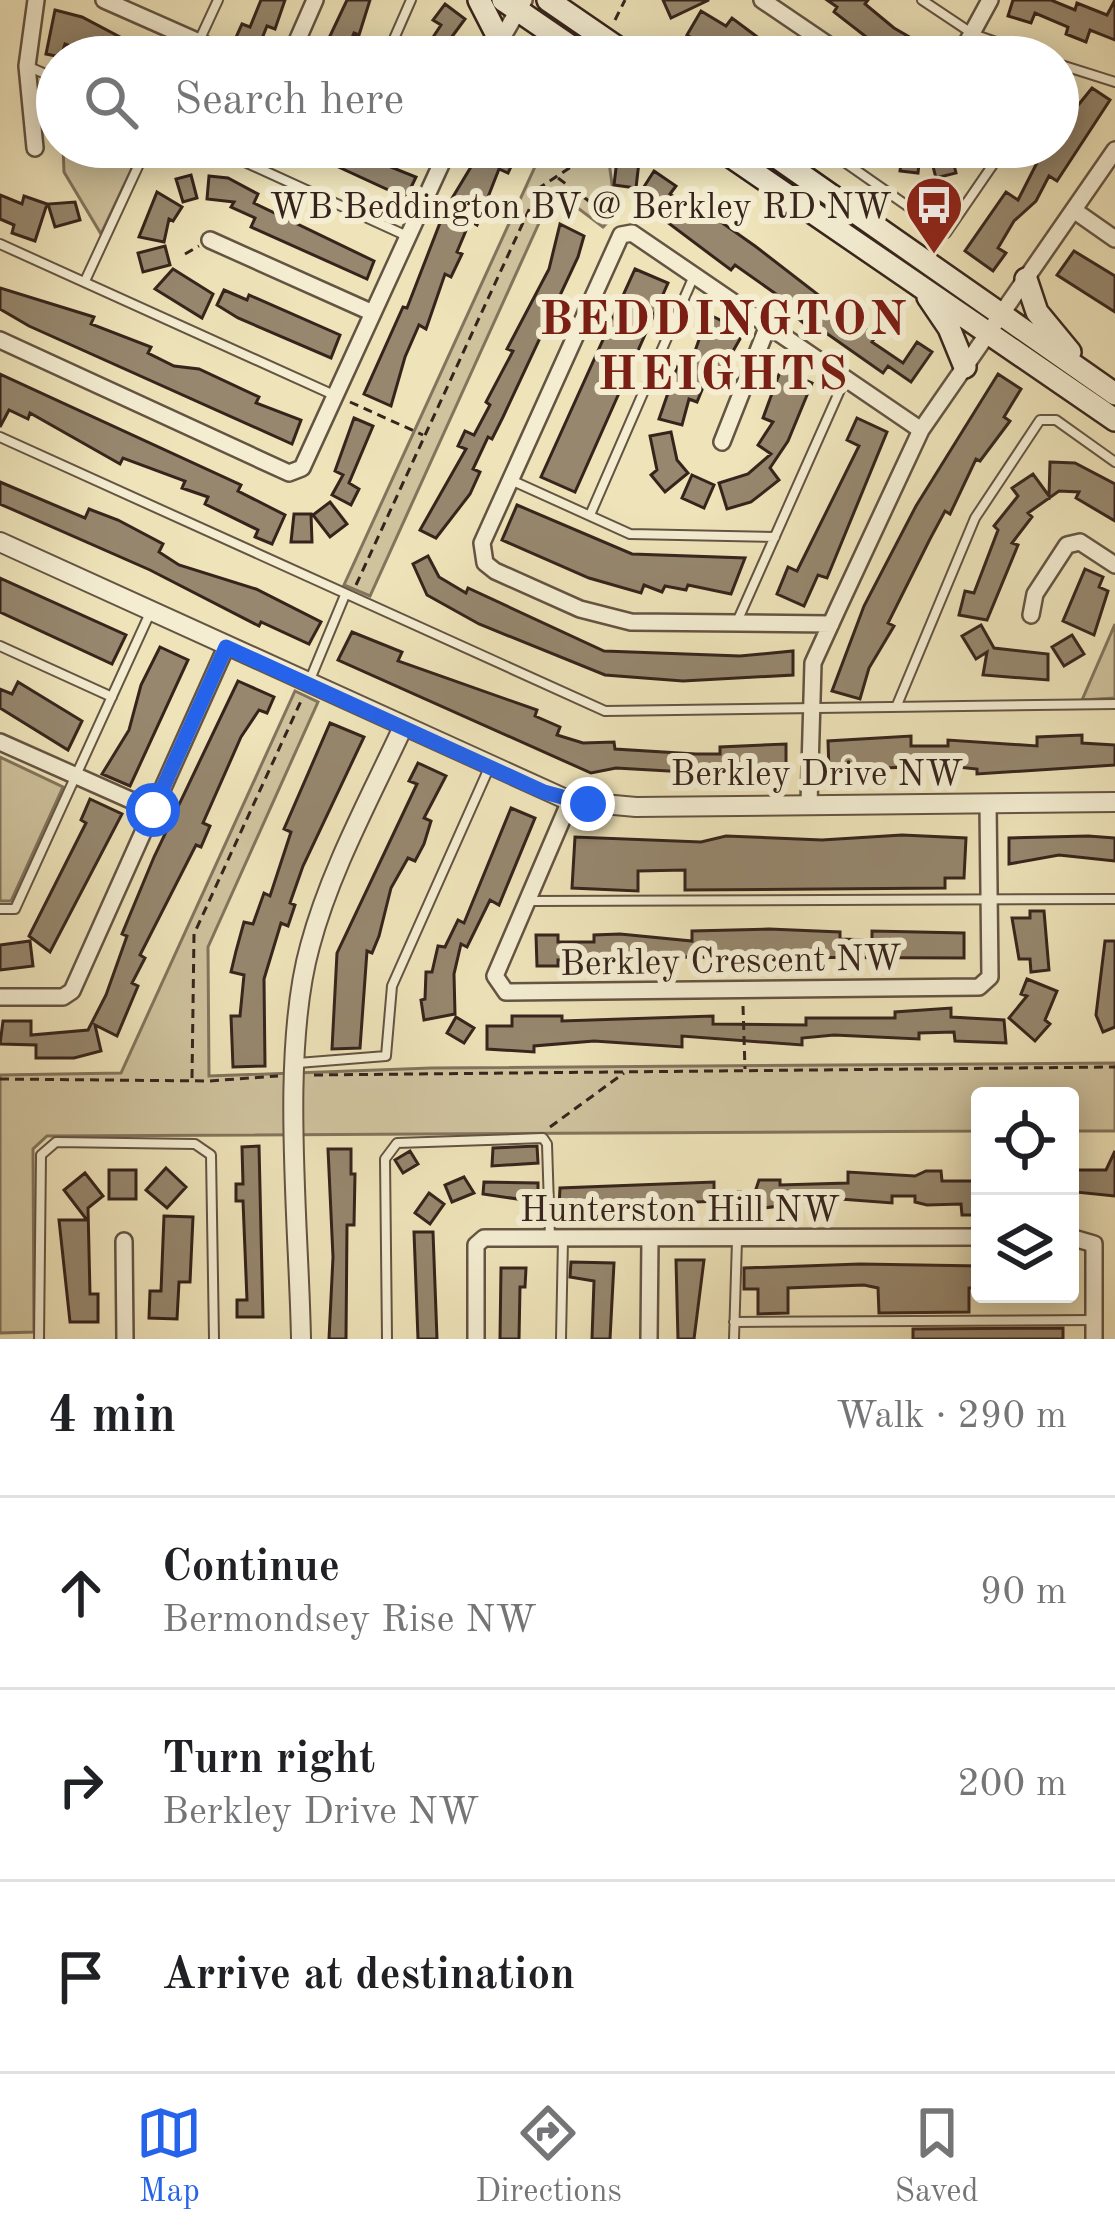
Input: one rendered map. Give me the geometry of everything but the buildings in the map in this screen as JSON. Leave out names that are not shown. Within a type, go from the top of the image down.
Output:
[{"type":"main road","points":[[479,0],[491,36]]},
{"type":"main road","points":[[548,0],[600,36]]},
{"type":"main road","points":[[515,3],[558,36]]},
{"type":"main road","points":[[748,168],[1115,420]]},
{"type":"main road","points":[[792,168],[1115,394]]},
{"type":"main road","points":[[1027,279],[1037,312],[1094,380]]},
{"type":"main road","points":[[921,286],[949,328],[965,367]]},
{"type":"street","points":[[35,148],[27,66],[36,0]]},
{"type":"street","points":[[104,0],[187,36]]},
{"type":"street","points":[[299,36],[315,0]]},
{"type":"street","points":[[762,0],[815,36]]},
{"type":"street","points":[[973,34],[990,0]]},
{"type":"street","points":[[500,36],[515,3]]},
{"type":"street","points":[[808,804],[813,663],[921,430],[1115,150]]},
{"type":"street","points":[[0,340],[289,473],[302,468],[440,168]]},
{"type":"street","points":[[1075,211],[1115,239]]},
{"type":"street","points":[[831,624],[606,618],[495,571],[485,563],[482,543],[621,235],[632,233],[921,430]]},
{"type":"street","points":[[210,240],[373,313]]},
{"type":"street","points":[[722,442],[767,328]]},
{"type":"street","name":"Berkley Drive NW","points":[[0,542],[226,647],[304,692],[403,728],[570,801],[636,807],[1115,802]]},
{"type":"street","points":[[1031,615],[1035,593],[1066,544],[1080,542],[1115,565]]},
{"type":"street","points":[[0,997],[63,997],[72,991],[226,647]]},
{"type":"street","points":[[301,1339],[296,1063],[309,949],[403,728]]},
{"type":"street","points":[[0,742],[153,810]]},
{"type":"street","name":"Berkley Crescent NW","points":[[570,801],[495,976],[506,992],[979,987],[990,977],[988,804]]},
{"type":"street","name":"Hunterston Hill NW","points":[[476,1339],[476,1245],[484,1238],[971,1238]]},
{"type":"street","points":[[650,1239],[650,1339]]},
{"type":"street","points":[[1079,1240],[1094,1244],[1094,1339]]},
{"type":"street","points":[[124,1241],[125,1339]]},
{"type":"lane","points":[[201,36],[218,0]]},
{"type":"lane","points":[[395,36],[411,0]]},
{"type":"lane","points":[[922,0],[979,36]]},
{"type":"lane","points":[[27,66],[36,70]]},
{"type":"lane","points":[[1079,72],[1115,82]]},
{"type":"lane","points":[[85,281],[137,168]]},
{"type":"lane","points":[[258,168],[408,236]]},
{"type":"lane","points":[[853,168],[946,232],[990,168]]},
{"type":"lane","points":[[0,244],[337,397]]},
{"type":"lane","points":[[590,514],[694,277]]},
{"type":"lane","points":[[736,624],[845,380]]},
{"type":"lane","points":[[897,705],[975,518],[1040,420],[1056,420],[1115,462]]},
{"type":"lane","points":[[0,437],[605,711],[1115,704]]},
{"type":"lane","points":[[511,480],[644,537],[775,537]]},
{"type":"lane","points":[[304,692],[347,596]]},
{"type":"lane","points":[[0,909],[15,909],[151,612]]},
{"type":"lane","points":[[0,646],[112,697]]},
{"type":"lane","points":[[296,1063],[386,1056],[392,986],[490,766]]},
{"type":"lane","points":[[530,901],[1115,899]]},
{"type":"lane","points":[[387,1339],[385,1159],[390,1148],[407,1139],[543,1138],[548,1144],[561,1339]]},
{"type":"lane","points":[[39,1339],[41,1155],[56,1142],[195,1144],[211,1155],[214,1339]]},
{"type":"lane","points":[[734,1339],[737,1240]]},
{"type":"lane","points":[[734,1322],[1094,1320]]},
{"type":"path","points":[[615,20],[625,0]]},
{"type":"path","points":[[347,596],[539,188],[568,168]]},
{"type":"path","points":[[557,177],[609,216]]},
{"type":"path","points":[[337,397],[425,436]]},
{"type":"path","points":[[192,1078],[194,934],[304,692]]},
{"type":"path","points":[[743,998],[745,1071]]},
{"type":"path","points":[[314,1076],[1115,1067]]},
{"type":"path","points":[[543,1138],[553,1124],[626,1072]]},
{"type":"path","points":[[0,1079],[280,1076]]},
{"type":"shaded area","points":[[64,168],[132,168],[101,234]]},
{"type":"shaded area","points":[[534,168],[610,168],[616,214],[603,227],[554,190],[370,596],[344,585]]},
{"type":"shaded area","points":[[1115,624],[1115,698],[1082,700]]},
{"type":"shaded area","points":[[295,691],[318,702],[208,947],[209,1076],[431,1068],[1115,1063],[1115,1131],[1079,1131],[1079,1087],[971,1087],[971,1131],[47,1136],[33,1149],[34,1332],[0,1333],[0,1075],[121,1073]]},
{"type":"shaded area","points":[[0,757],[63,787],[11,901],[0,901]]},
{"type":"place","name":"WB Beddington BV @ Berkley RD NW","points":[[934,256]]},
{"type":"district","name":"BEDDINGTON HEIGHTS","points":[[724,344]]},
{"type":"route","points":[[153,810],[226,647],[544,792],[588,804]]}]
